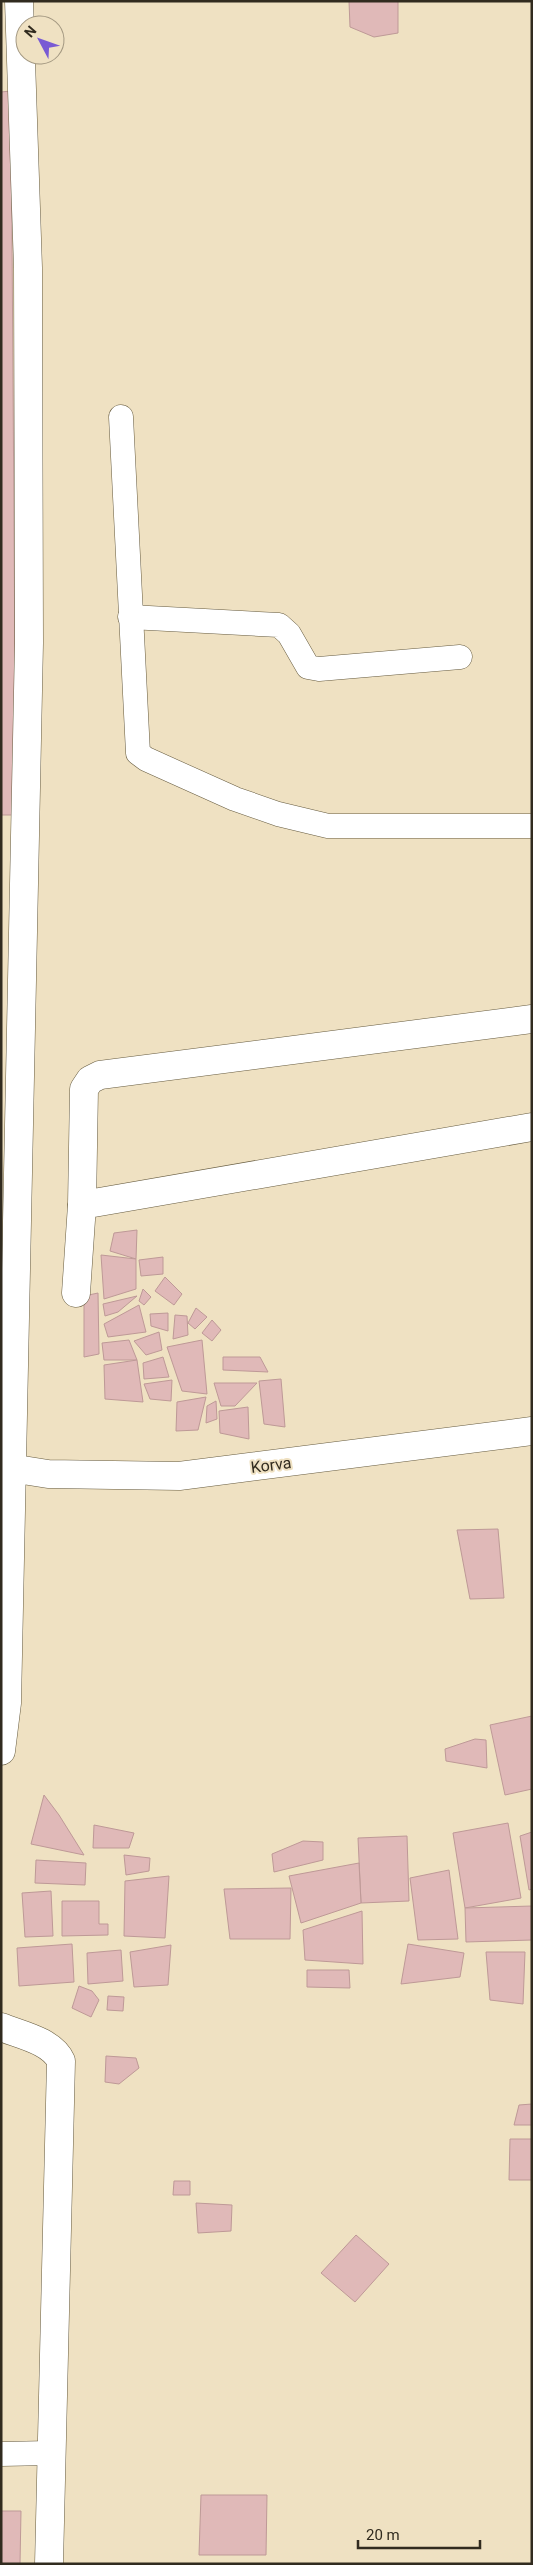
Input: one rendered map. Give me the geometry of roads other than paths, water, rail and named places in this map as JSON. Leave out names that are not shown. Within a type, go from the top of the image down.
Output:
[{"type":"street","points":[[1,1751],[7,1703],[10,1468],[30,643],[28,258],[19,1]]},
{"type":"street","points":[[76,1293],[82,1205],[84,1089],[90,1080],[100,1074],[532,1019]]},
{"type":"street","points":[[82,1205],[532,1127]]},
{"type":"street","name":"Korva","points":[[10,1468],[48,1474],[179,1476],[532,1431]]},
{"type":"street","points":[[1,2027],[47,2045],[57,2051],[62,2061],[50,2453],[49,2564]]},
{"type":"lane","points":[[121,417],[136,744],[138,753],[146,759],[235,799],[278,814],[328,826],[532,826]]},
{"type":"lane","points":[[130,617],[279,625],[289,634],[308,667],[318,669],[460,657]]},
{"type":"lane","points":[[1,2454],[50,2453]]}]
